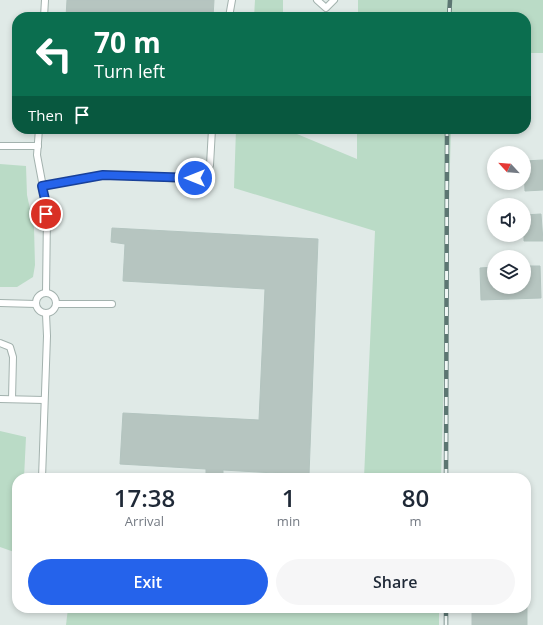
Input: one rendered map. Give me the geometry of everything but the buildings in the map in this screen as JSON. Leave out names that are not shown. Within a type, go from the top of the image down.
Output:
[{"type":"lane","points":[[44,12],[45,0]]},
{"type":"lane","points":[[230,12],[232,0]]},
{"type":"lane","points":[[317,0],[326,8],[334,0]]},
{"type":"lane","points":[[39,134],[37,155],[46,204],[46,293]]},
{"type":"lane","points":[[42,186],[103,175],[189,179],[201,176],[208,170],[210,165],[212,134]]},
{"type":"lane","points":[[0,146],[38,146]]},
{"type":"lane","points":[[43,293],[53,295],[57,304],[55,310],[46,314],[38,310],[36,304],[38,297],[43,293]]},
{"type":"lane","points":[[0,303],[36,304]]},
{"type":"lane","points":[[57,304],[112,304]]},
{"type":"lane","points":[[42,473],[46,314]]},
{"type":"lane","points":[[0,343],[10,347],[14,357],[12,399]]},
{"type":"lane","points":[[0,399],[44,400]]},
{"type":"green space","points":[[255,0],[283,0],[283,12],[254,12]]},
{"type":"green space","points":[[358,0],[543,0],[543,53],[531,53],[531,12],[358,12]]},
{"type":"green space","points":[[236,134],[297,134],[357,159],[357,134],[451,134],[441,473],[364,473],[375,231],[234,188]]},
{"type":"green space","points":[[0,164],[26,166],[27,195],[34,227],[35,265],[33,277],[17,287],[0,287]]},
{"type":"green space","points":[[0,431],[26,437],[24,473],[12,473],[12,551],[0,547]]},
{"type":"green space","points":[[67,613],[439,613],[439,625],[66,625]]},
{"type":"railway","points":[[449,12],[450,0]]},
{"type":"railway","points":[[446,473],[447,134]]},
{"type":"railway","points":[[446,613],[446,625]]},
{"type":"route","points":[[46,214],[46,204],[42,186],[103,175],[195,178]]}]
